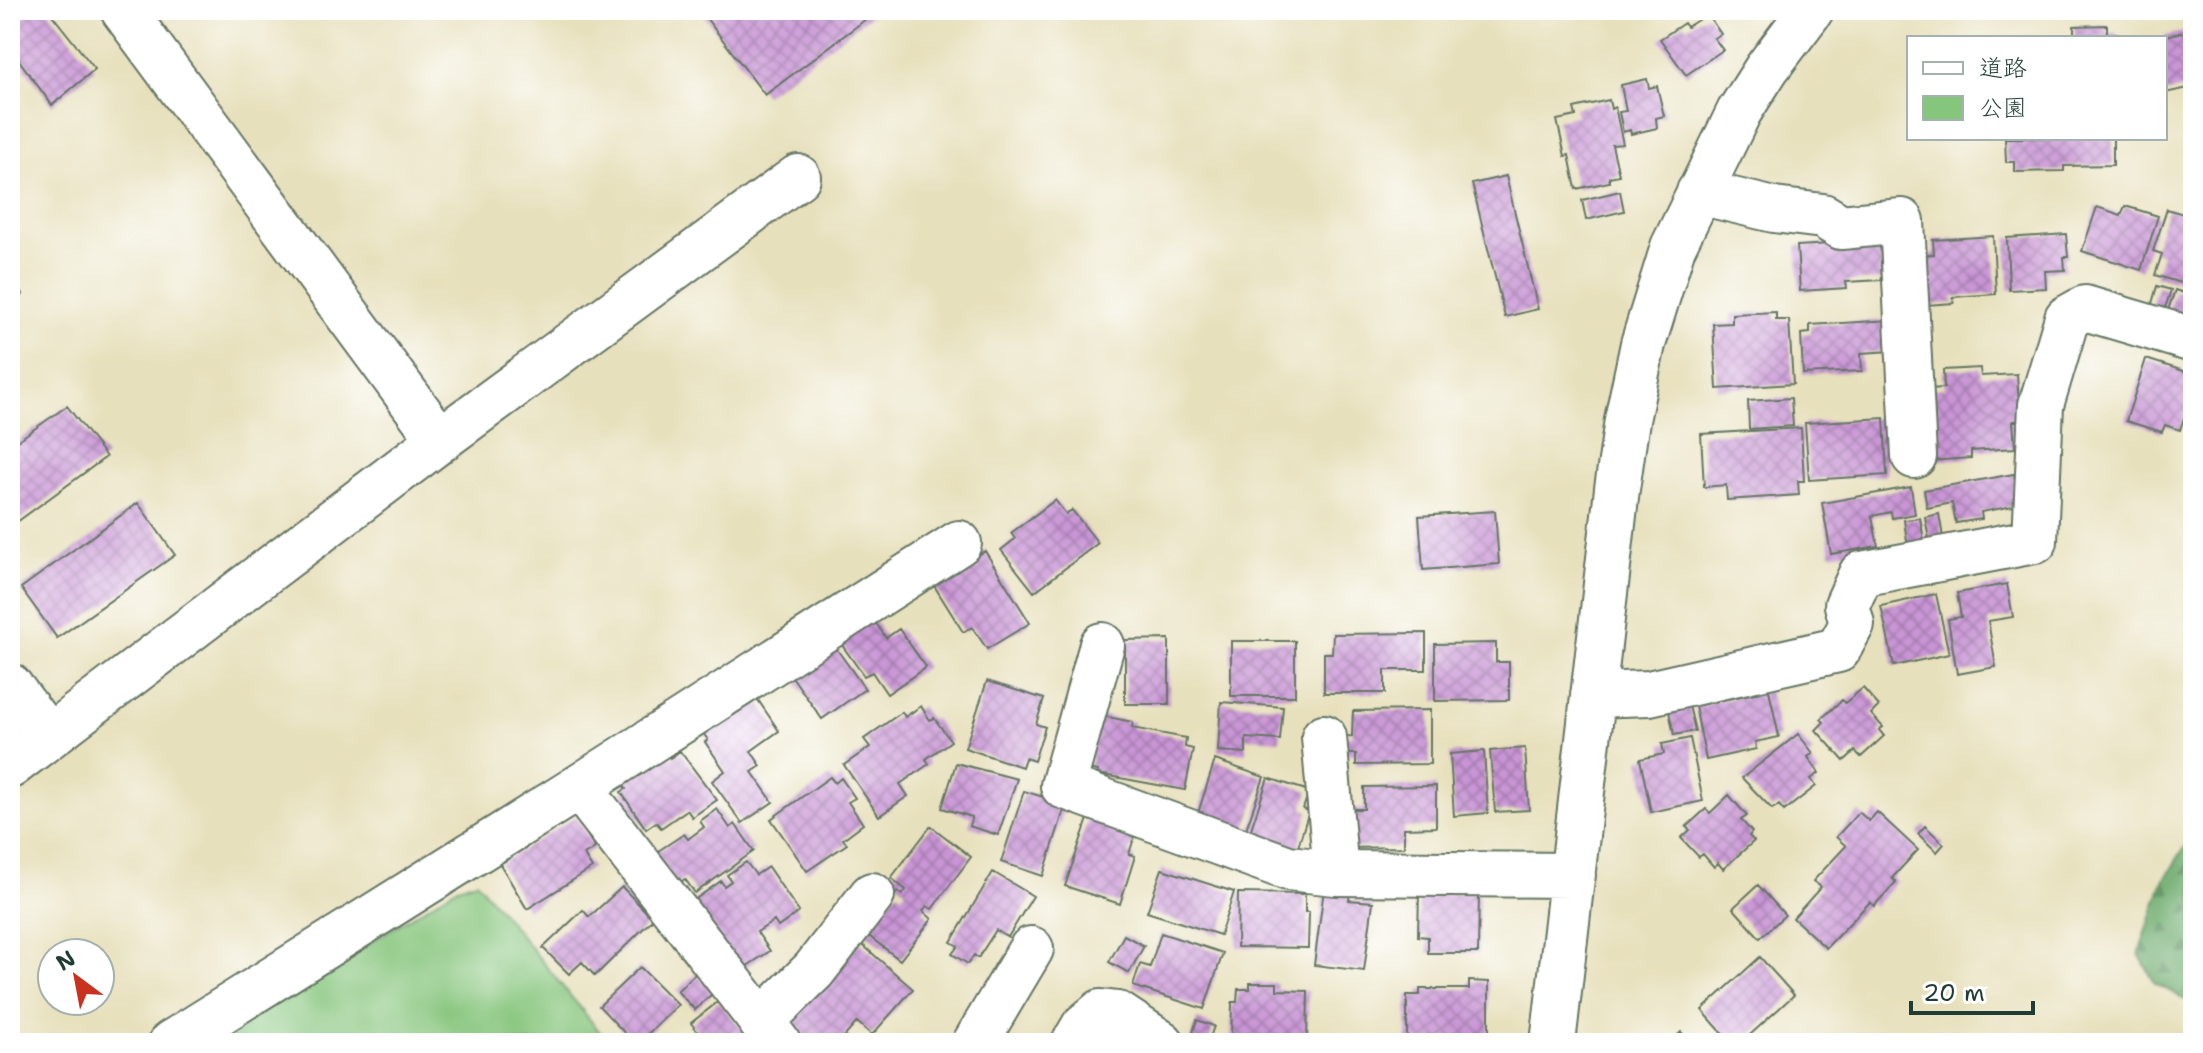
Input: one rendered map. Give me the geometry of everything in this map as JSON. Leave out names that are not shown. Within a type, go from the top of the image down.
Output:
[{"type":"street","points":[[123,10],[440,440]]},
{"type":"street","points":[[1553,1043],[1617,489],[1643,344],[1673,247],[1739,112],[1767,68],[1811,10]]},
{"type":"street","points":[[10,766],[440,440],[798,177]]},
{"type":"street","points":[[1699,192],[1774,210],[1823,216],[1841,227],[1902,221],[1914,456]]},
{"type":"street","points":[[1593,695],[1649,693],[1838,650],[1852,624],[1847,605],[1861,574],[2035,541],[2041,405],[2067,318],[2085,308],[2193,340]]},
{"type":"street","points":[[171,1043],[579,787],[959,543]]},
{"type":"street","points":[[1102,645],[1063,786],[1288,868],[1336,873],[1573,875]]},
{"type":"street","points":[[10,686],[48,736]]},
{"type":"street","points":[[1324,737],[1336,873]]},
{"type":"street","points":[[579,787],[770,1032],[872,895]]},
{"type":"street","points":[[975,1043],[1031,949]]},
{"type":"street","points":[[1074,1043],[1084,1026],[1101,1012],[1118,1014],[1162,1043]]},
{"type":"green space","points":[[2193,833],[2193,1004],[2155,983],[2139,954],[2161,886]]},
{"type":"green space","points":[[476,881],[609,1043],[212,1043],[458,887]]},
{"type":"building","points":[[10,10],[48,10],[95,69],[52,105],[10,48]]},
{"type":"building","points":[[700,10],[878,10],[765,95]]},
{"type":"building","points":[[1707,14],[1721,34],[1714,38],[1723,50],[1686,75],[1660,39],[1684,23],[1687,27]]},
{"type":"building","points":[[2107,25],[2107,34],[2117,33],[2117,36],[2074,36],[2074,26]]},
{"type":"building","points":[[2193,30],[2193,87],[2167,93],[2165,36]]},
{"type":"building","points":[[1647,79],[1649,88],[1657,86],[1664,116],[1656,118],[1657,128],[1631,134],[1630,130],[1623,132],[1619,112],[1626,111],[1621,85]]},
{"type":"building","points":[[1609,100],[1611,109],[1615,107],[1623,144],[1612,145],[1619,175],[1609,177],[1609,182],[1576,189],[1557,120],[1576,116],[1574,108]]},
{"type":"building","points":[[2005,140],[2113,140],[2113,165],[2064,166],[2064,171],[2015,172],[2015,162],[2006,162]]},
{"type":"building","points":[[1506,176],[1538,309],[1505,317],[1472,184]]},
{"type":"building","points":[[1620,191],[1624,211],[1586,220],[1582,200]]},
{"type":"building","points":[[2125,206],[2158,216],[2141,270],[2082,251],[2097,207],[2121,215]]},
{"type":"building","points":[[2167,209],[2193,217],[2193,287],[2155,275],[2162,254],[2153,251]]},
{"type":"building","points":[[2066,234],[2068,257],[2064,257],[2065,270],[2045,271],[2046,288],[2009,290],[2007,238]]},
{"type":"building","points":[[1993,236],[1996,294],[1953,297],[1954,303],[1926,305],[1924,255],[1934,254],[1933,240]]},
{"type":"building","points":[[1880,241],[1882,280],[1846,282],[1847,288],[1800,291],[1797,246]]},
{"type":"building","points":[[10,277],[23,294],[10,305]]},
{"type":"building","points":[[2157,286],[2171,290],[2164,311],[2151,307]]},
{"type":"building","points":[[2175,290],[2193,296],[2193,321],[2167,313]]},
{"type":"building","points":[[1776,312],[1776,320],[1789,320],[1793,384],[1717,389],[1713,324],[1732,323],[1732,314]]},
{"type":"building","points":[[1891,320],[1892,351],[1861,353],[1862,371],[1803,374],[1801,334],[1810,333],[1810,325]]},
{"type":"building","points":[[2146,359],[2193,374],[2193,390],[2180,430],[2165,425],[2162,432],[2126,421]]},
{"type":"building","points":[[1980,368],[1981,376],[2017,374],[2020,421],[2013,421],[2015,448],[1971,451],[1971,458],[1929,461],[1929,389],[1944,388],[1943,370]]},
{"type":"building","points":[[1791,398],[1793,426],[1749,429],[1748,401]]},
{"type":"building","points":[[67,406],[106,457],[10,527],[10,446]]},
{"type":"building","points":[[1884,418],[1887,475],[1809,480],[1805,423]]},
{"type":"building","points":[[1801,428],[1804,481],[1798,481],[1799,495],[1727,500],[1726,485],[1704,487],[1701,434]]},
{"type":"building","points":[[2014,474],[2019,505],[1981,512],[1982,519],[1956,523],[1952,503],[1927,508],[1924,490]]},
{"type":"building","points":[[1911,487],[1915,514],[1892,518],[1891,512],[1872,516],[1878,546],[1831,554],[1822,503]]},
{"type":"building","points":[[1055,500],[1066,514],[1072,510],[1098,543],[1034,592],[1001,550],[1015,539],[1011,533]]},
{"type":"building","points":[[138,503],[175,555],[57,638],[21,588]]},
{"type":"building","points":[[1495,511],[1499,564],[1423,570],[1419,516]]},
{"type":"building","points":[[1939,514],[1944,543],[1930,545],[1925,517]]},
{"type":"building","points":[[1920,518],[1925,546],[1908,548],[1904,520]]},
{"type":"building","points":[[985,551],[1030,623],[987,649],[972,627],[963,632],[933,584]]},
{"type":"building","points":[[2007,584],[2013,617],[1988,621],[1996,667],[1957,674],[1948,619],[1961,617],[1957,593]]},
{"type":"building","points":[[1936,594],[1949,654],[1894,666],[1881,606]]},
{"type":"building","points":[[872,617],[886,638],[899,629],[926,667],[887,694],[872,672],[864,676],[839,641]]},
{"type":"building","points":[[1426,633],[1426,670],[1385,670],[1385,693],[1324,693],[1324,653],[1332,653],[1333,634]]},
{"type":"building","points":[[1169,639],[1169,704],[1125,704],[1125,640]]},
{"type":"building","points":[[831,641],[865,689],[822,719],[788,671]]},
{"type":"building","points":[[1231,641],[1295,641],[1295,696],[1231,696]]},
{"type":"building","points":[[1496,643],[1496,662],[1509,662],[1509,700],[1435,701],[1435,644]]},
{"type":"building","points":[[987,681],[1044,699],[1036,724],[1045,727],[1034,761],[1025,758],[1022,767],[965,748]]},
{"type":"building","points":[[1863,688],[1879,706],[1871,714],[1883,727],[1879,730],[1884,736],[1861,757],[1855,751],[1844,761],[1816,730],[1824,722],[1821,719],[1842,700],[1845,703]]},
{"type":"building","points":[[1769,690],[1779,737],[1755,742],[1756,749],[1706,760],[1695,706]]},
{"type":"building","points":[[756,697],[779,731],[751,751],[761,766],[752,772],[773,802],[742,823],[712,781],[725,771],[705,742],[708,740],[703,733]]},
{"type":"building","points":[[1688,701],[1695,731],[1674,735],[1668,706]]},
{"type":"building","points":[[1221,702],[1283,707],[1280,740],[1246,738],[1246,753],[1218,751]]},
{"type":"building","points":[[921,706],[951,741],[926,759],[929,764],[900,784],[908,796],[879,816],[844,765],[870,747],[864,739],[902,712],[905,717]]},
{"type":"building","points":[[1430,710],[1430,764],[1356,765],[1356,754],[1340,754],[1340,737],[1352,736],[1353,711]]},
{"type":"building","points":[[1098,715],[1133,722],[1132,728],[1186,738],[1185,747],[1193,749],[1185,790],[1098,774],[1098,771],[1089,769]]},
{"type":"building","points":[[1798,734],[1813,753],[1808,757],[1819,773],[1811,779],[1816,786],[1784,811],[1779,805],[1772,809],[1742,778]]},
{"type":"building","points":[[1690,738],[1703,801],[1651,812],[1640,759],[1664,754],[1662,744]]},
{"type":"building","points":[[1525,748],[1529,810],[1495,812],[1490,751]]},
{"type":"building","points":[[665,750],[670,758],[680,751],[717,800],[692,817],[687,810],[661,828],[656,822],[646,829],[621,792],[626,789],[621,781]]},
{"type":"building","points":[[1484,751],[1488,813],[1454,816],[1450,754]]},
{"type":"building","points":[[1215,760],[1264,777],[1246,829],[1198,813]]},
{"type":"building","points":[[956,763],[1017,779],[998,835],[969,826],[972,817],[942,808]]},
{"type":"building","points":[[830,777],[835,783],[841,778],[855,798],[848,802],[863,824],[843,839],[847,844],[807,871],[771,819]]},
{"type":"building","points":[[1268,778],[1309,791],[1303,809],[1309,811],[1297,850],[1249,835]]},
{"type":"building","points":[[1436,786],[1436,827],[1404,828],[1404,847],[1344,848],[1344,809],[1364,809],[1364,787]]},
{"type":"building","points":[[1024,791],[1066,804],[1043,876],[1001,862]]},
{"type":"building","points":[[1729,795],[1747,816],[1741,820],[1752,832],[1749,836],[1754,841],[1723,869],[1718,863],[1714,867],[1703,854],[1699,857],[1681,838],[1690,830],[1686,827],[1706,809],[1710,813]]},
{"type":"building","points":[[717,809],[730,828],[735,824],[754,851],[695,893],[685,879],[674,886],[652,855],[684,834],[688,839],[704,827],[700,821]]},
{"type":"building","points":[[1859,812],[1869,821],[1877,812],[1918,850],[1892,878],[1896,882],[1874,906],[1870,902],[1826,948],[1793,918],[1821,887],[1813,881],[1846,846],[1836,837]]},
{"type":"building","points":[[576,816],[595,848],[584,855],[592,868],[527,909],[500,864]]},
{"type":"building","points":[[1089,816],[1136,832],[1129,854],[1135,856],[1120,904],[1065,886]]},
{"type":"building","points":[[931,826],[971,857],[932,909],[927,906],[923,911],[932,919],[900,960],[865,933],[897,892],[902,895],[906,890],[891,878]]},
{"type":"building","points":[[1925,826],[1944,844],[1937,852],[1918,834]]},
{"type":"building","points":[[746,862],[756,875],[768,867],[799,912],[778,927],[774,921],[757,932],[770,951],[738,972],[690,903],[721,881],[724,886],[731,881],[727,875]]},
{"type":"building","points":[[1162,869],[1234,892],[1220,935],[1147,912]]},
{"type":"building","points":[[993,872],[1033,896],[1008,937],[996,930],[978,958],[974,955],[968,964],[952,954],[958,946],[951,942]]},
{"type":"building","points":[[1758,885],[1785,915],[1760,938],[1733,908]]},
{"type":"building","points":[[622,887],[653,919],[595,976],[582,962],[569,974],[543,948],[583,910],[589,917]]},
{"type":"building","points":[[1324,889],[1350,892],[1349,900],[1373,902],[1364,971],[1314,965]]},
{"type":"building","points":[[1238,893],[1305,894],[1305,912],[1309,912],[1308,948],[1237,947]]},
{"type":"building","points":[[1419,893],[1479,893],[1478,953],[1428,953],[1428,937],[1418,936]]},
{"type":"building","points":[[1161,933],[1223,953],[1204,1009],[1133,986],[1140,964],[1150,967]]},
{"type":"building","points":[[1124,935],[1144,946],[1129,973],[1109,962]]},
{"type":"building","points":[[857,940],[913,989],[872,1035],[857,1022],[845,1036],[851,1043],[796,1043],[781,1025]]},
{"type":"building","points":[[1760,957],[1794,995],[1741,1043],[1731,1043],[1702,1010]]},
{"type":"building","points":[[640,967],[678,1005],[638,1043],[634,1043],[599,1006]]},
{"type":"building","points":[[696,973],[714,992],[695,1010],[677,991]]},
{"type":"building","points":[[1469,981],[1489,982],[1489,1043],[1407,1041],[1407,995],[1420,995],[1420,989],[1469,989]]},
{"type":"building","points":[[1250,983],[1277,983],[1277,990],[1308,991],[1307,1043],[1231,1043],[1232,1002],[1237,1002],[1238,989],[1250,989]]},
{"type":"building","points":[[719,1001],[753,1043],[682,1043],[697,1031],[691,1023]]},
{"type":"building","points":[[1197,1020],[1214,1026],[1208,1043],[1189,1043]]},
{"type":"building","points":[[1681,1032],[1691,1043],[1670,1043]]}]
